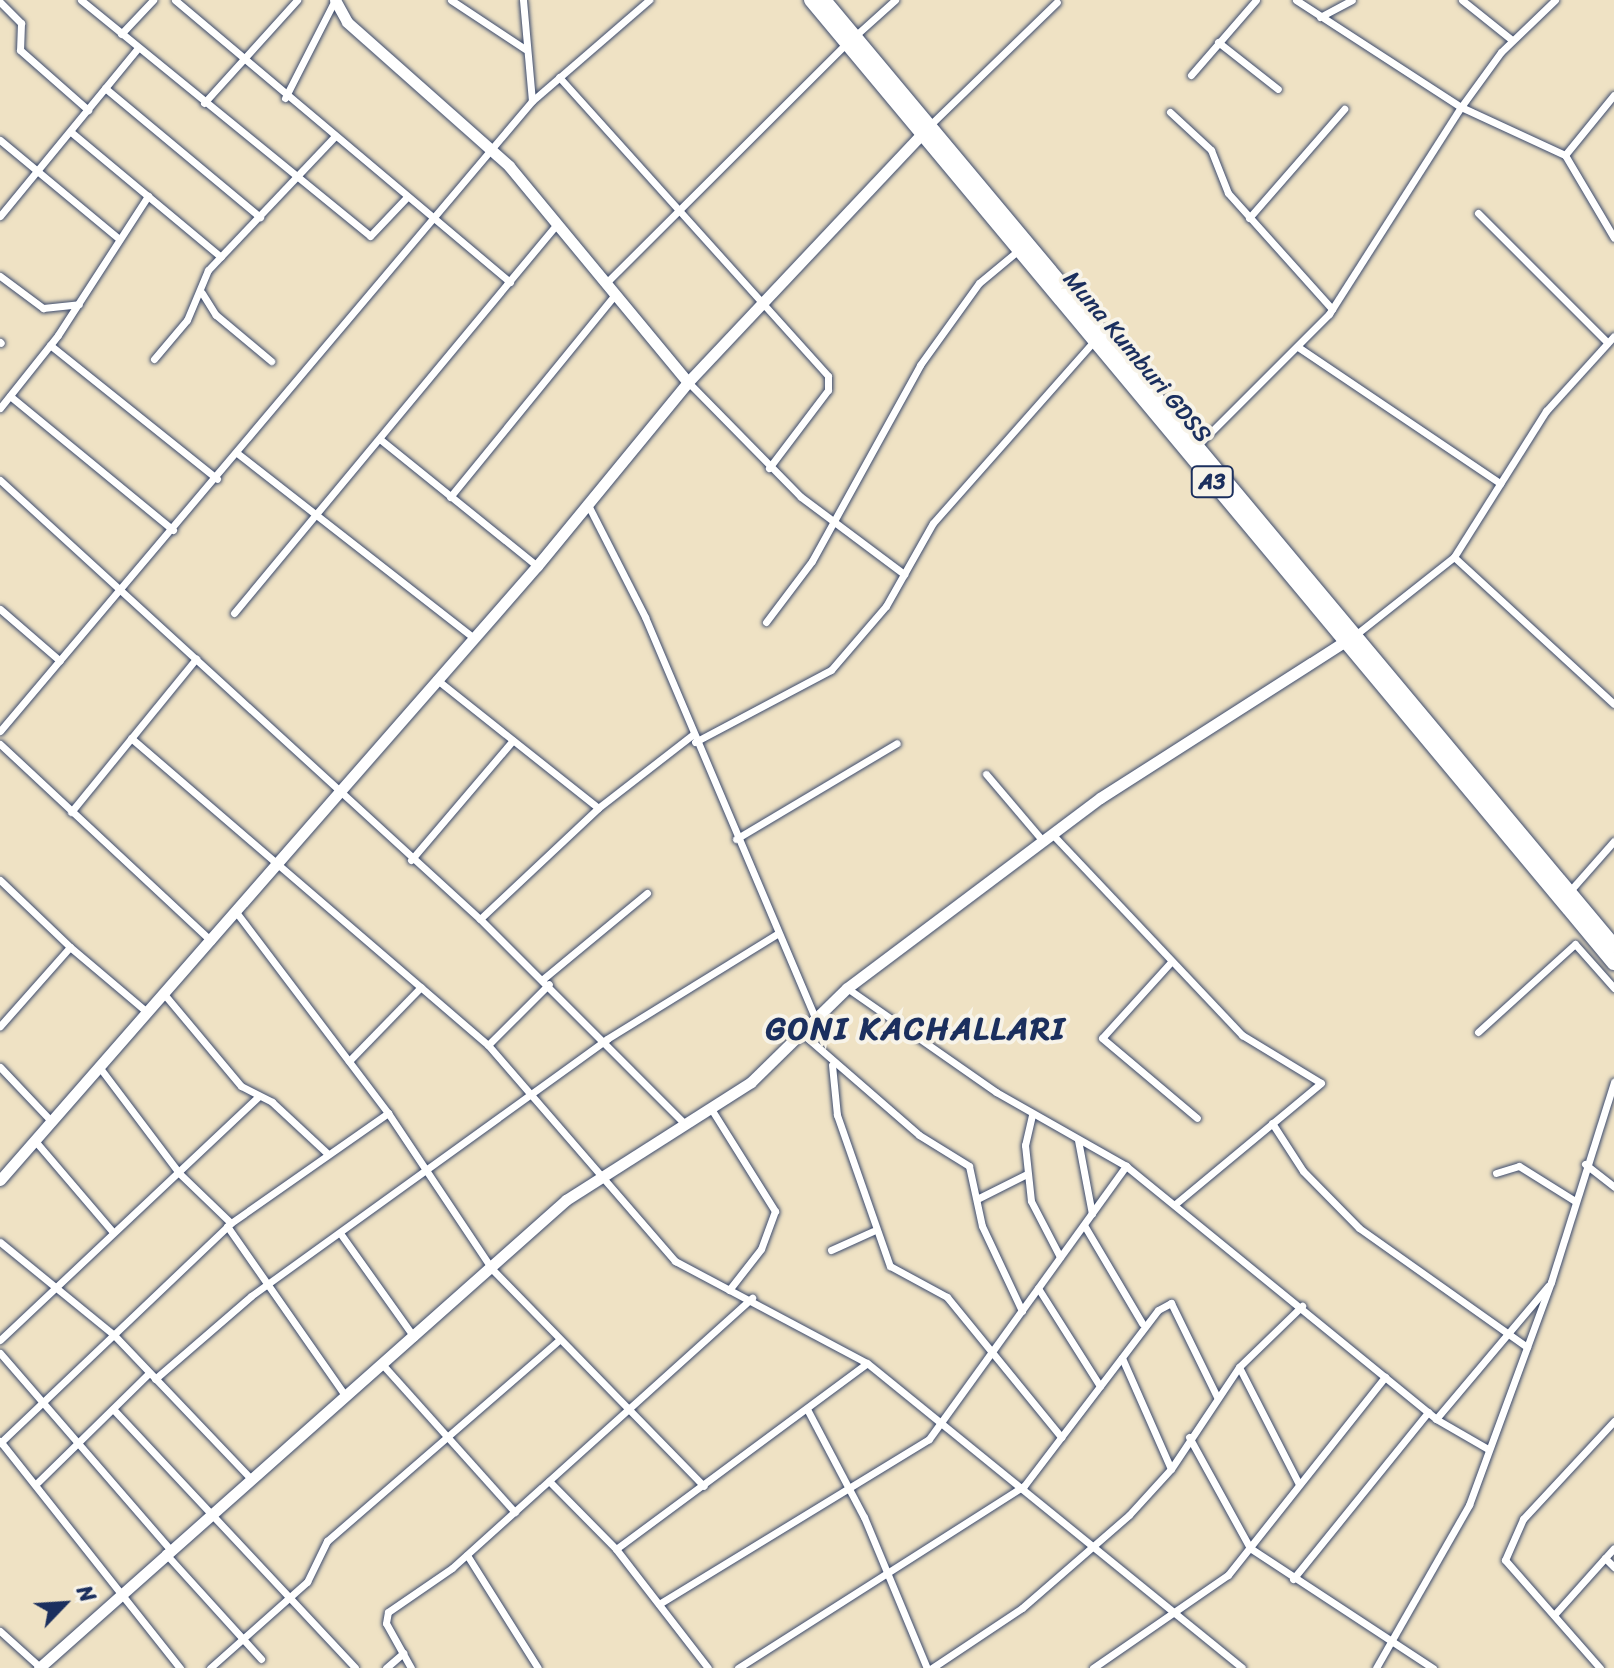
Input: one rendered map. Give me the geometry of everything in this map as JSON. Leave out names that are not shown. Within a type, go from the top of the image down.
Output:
[{"type":"highway","name":"Muna Kumburi GDSS","points":[[811,0],[851,40],[1197,446],[1614,963]]},
{"type":"highway","name":"Muna Kumburi GDSS","points":[[824,0],[851,40]]},
{"type":"highway","name":"Muna Kumburi GDSS","points":[[926,129],[1095,340],[1614,946]]},
{"type":"street","points":[[81,0],[294,180],[370,236],[406,198]]},
{"type":"street","points":[[121,34],[153,0]]},
{"type":"street","points":[[175,0],[242,63],[510,282]]},
{"type":"street","points":[[204,103],[297,0]]},
{"type":"street","points":[[285,98],[335,0]]},
{"type":"street","points":[[335,0],[347,22],[492,148],[604,285],[688,382],[769,468],[832,524],[904,574]]},
{"type":"street","points":[[451,0],[525,49]]},
{"type":"street","points":[[523,0],[532,101]]},
{"type":"street","points":[[0,731],[120,587],[217,479],[532,101],[649,0]]},
{"type":"street","points":[[604,285],[895,0]]},
{"type":"street","points":[[1191,75],[1256,0]]},
{"type":"street","points":[[1296,0],[1461,107],[1565,155],[1614,238]]},
{"type":"street","points":[[1320,17],[1352,0]]},
{"type":"street","points":[[1462,0],[1512,40]]},
{"type":"street","points":[[1197,446],[1298,347],[1332,309],[1461,107],[1512,40],[1555,0]]},
{"type":"street","points":[[0,1180],[537,566],[688,382],[926,129],[1057,1]]},
{"type":"street","points":[[0,2],[21,23],[20,50],[88,110]]},
{"type":"street","points":[[1218,42],[1278,89]]},
{"type":"street","points":[[0,216],[40,172],[138,48]]},
{"type":"street","points":[[559,77],[831,385],[769,468]]},
{"type":"street","points":[[105,88],[260,217]]},
{"type":"street","points":[[1565,155],[1614,95]]},
{"type":"street","points":[[1249,218],[1344,109]]},
{"type":"street","points":[[1170,112],[1211,150],[1228,193],[1332,309]]},
{"type":"street","points":[[71,132],[221,257]]},
{"type":"street","points":[[154,359],[202,293],[221,257],[335,136]]},
{"type":"street","points":[[0,140],[117,237]]},
{"type":"street","points":[[0,408],[79,304],[117,237],[148,196]]},
{"type":"street","points":[[1478,213],[1607,342]]},
{"type":"street","points":[[234,613],[320,518],[557,224]]},
{"type":"street","points":[[766,622],[832,524],[920,365],[979,283],[1020,249]]},
{"type":"street","points":[[0,276],[43,308],[79,304]]},
{"type":"street","points":[[202,293],[216,315],[271,361]]},
{"type":"street","points":[[450,497],[614,296]]},
{"type":"street","points":[[0,1631],[40,1668],[249,1477],[600,1176],[751,1082],[804,1035],[847,988],[1048,838],[1350,639],[1454,557],[1546,411],[1614,336]]},
{"type":"street","points":[[480,919],[598,808],[694,738],[831,670],[904,574],[933,523],[1095,340]]},
{"type":"street","points":[[50,345],[217,479]]},
{"type":"street","points":[[1298,347],[1500,483]]},
{"type":"street","points":[[10,396],[173,530]]},
{"type":"street","points":[[381,440],[537,566]]},
{"type":"street","points":[[237,453],[474,638]]},
{"type":"street","points":[[0,480],[120,587],[411,860],[480,919],[607,1039],[683,1122]]},
{"type":"street","points":[[587,503],[640,605],[736,839],[816,1019]]},
{"type":"street","points":[[1454,557],[1614,704]]},
{"type":"street","points":[[0,609],[60,661]]},
{"type":"street","points":[[71,812],[196,659]]},
{"type":"street","points":[[436,679],[598,808]]},
{"type":"street","points":[[131,738],[276,866],[488,1045],[675,1261],[729,1290],[752,1298],[867,1363],[942,1418],[1242,1668]]},
{"type":"street","points":[[411,860],[513,740]]},
{"type":"street","points":[[736,839],[897,743]]},
{"type":"street","points":[[0,744],[211,941]]},
{"type":"street","points":[[986,774],[1253,1045],[1321,1083],[1175,1204]]},
{"type":"street","points":[[1569,892],[1614,841]]},
{"type":"street","points":[[1,882],[70,947],[148,1013]]},
{"type":"street","points":[[488,1045],[546,982],[647,893]]},
{"type":"street","points":[[236,912],[388,1113],[492,1269],[558,1341],[704,1486]]},
{"type":"street","points":[[38,1482],[113,1409],[267,1285],[534,1098],[607,1039],[777,934]]},
{"type":"street","points":[[1478,1032],[1575,944],[1614,988]]},
{"type":"street","points":[[0,1026],[70,947]]},
{"type":"street","points":[[1170,963],[1102,1038],[1197,1118]]},
{"type":"street","points":[[349,1061],[421,987]]},
{"type":"street","points":[[847,988],[1032,1115],[1126,1166],[1302,1306],[1436,1419],[1488,1449]]},
{"type":"street","points":[[164,994],[241,1086],[259,1096],[328,1154]]},
{"type":"street","points":[[804,1035],[832,1065],[969,1166],[982,1226],[1022,1311]]},
{"type":"street","points":[[832,1065],[837,1115],[865,1183],[873,1231],[890,1266],[947,1297],[989,1357],[1061,1437]]},
{"type":"street","points":[[0,1067],[52,1122]]},
{"type":"street","points":[[100,1068],[179,1173],[229,1224],[267,1285],[344,1394]]},
{"type":"street","points":[[1376,1668],[1449,1544],[1488,1449],[1551,1282],[1585,1164],[1614,1082]]},
{"type":"street","points":[[0,1340],[53,1285],[179,1173],[259,1096]]},
{"type":"street","points":[[710,1107],[775,1211],[761,1249],[729,1290]]},
{"type":"street","points":[[180,1668],[38,1482],[0,1442],[229,1224],[388,1113]]},
{"type":"street","points":[[1032,1115],[1027,1174],[1031,1201],[1060,1257]]},
{"type":"street","points":[[1272,1123],[1303,1171],[1359,1228],[1506,1336],[1527,1347]]},
{"type":"street","points":[[1078,1140],[1092,1214]]},
{"type":"street","points":[[36,1142],[112,1231]]},
{"type":"street","points":[[1585,1164],[1614,1187]]},
{"type":"street","points":[[659,1604],[929,1439],[1126,1166]]},
{"type":"street","points":[[1496,1173],[1519,1166],[1575,1201]]},
{"type":"street","points":[[977,1199],[1027,1174]]},
{"type":"street","points":[[1084,1225],[1142,1323]]},
{"type":"street","points":[[831,1250],[873,1231]]},
{"type":"street","points":[[340,1233],[414,1337]]},
{"type":"street","points":[[0,1242],[114,1335],[249,1477]]},
{"type":"street","points":[[1436,1419],[1551,1282]]},
{"type":"street","points":[[1038,1288],[1100,1386]]},
{"type":"street","points":[[411,1668],[386,1623],[388,1612],[467,1555],[752,1298]]},
{"type":"street","points":[[738,1668],[1024,1486],[1122,1358],[1142,1323],[1171,1303],[1217,1397]]},
{"type":"street","points":[[807,1409],[850,1489],[930,1668],[1097,1545],[1171,1469],[1189,1437],[1239,1367],[1302,1306]]},
{"type":"street","points":[[210,1668],[307,1582],[327,1541],[558,1341]]},
{"type":"street","points":[[0,1353],[242,1641],[261,1659]]},
{"type":"street","points":[[1122,1358],[1171,1469]]},
{"type":"street","points":[[616,1549],[867,1363]]},
{"type":"street","points":[[382,1364],[515,1512]]},
{"type":"street","points":[[1239,1367],[1299,1484]]},
{"type":"street","points":[[1093,1668],[1228,1575],[1385,1377]]},
{"type":"street","points":[[113,1409],[292,1595],[355,1668]]},
{"type":"street","points":[[1293,1579],[1428,1412]]},
{"type":"street","points":[[1600,1668],[1505,1560],[1523,1519],[1614,1421]]},
{"type":"street","points":[[1189,1437],[1250,1548],[1389,1643],[1433,1668]]},
{"type":"street","points":[[549,1481],[616,1549],[708,1668]]},
{"type":"street","points":[[1554,1615],[1614,1548]]},
{"type":"street","points":[[467,1555],[538,1668]]},
{"type":"street","points":[[1605,1558],[1614,1567]]},
{"type":"street","points":[[386,1668],[403,1653]]},
{"type":"district","name":"GONI KACHALLARI","points":[[916,1029]]}]
